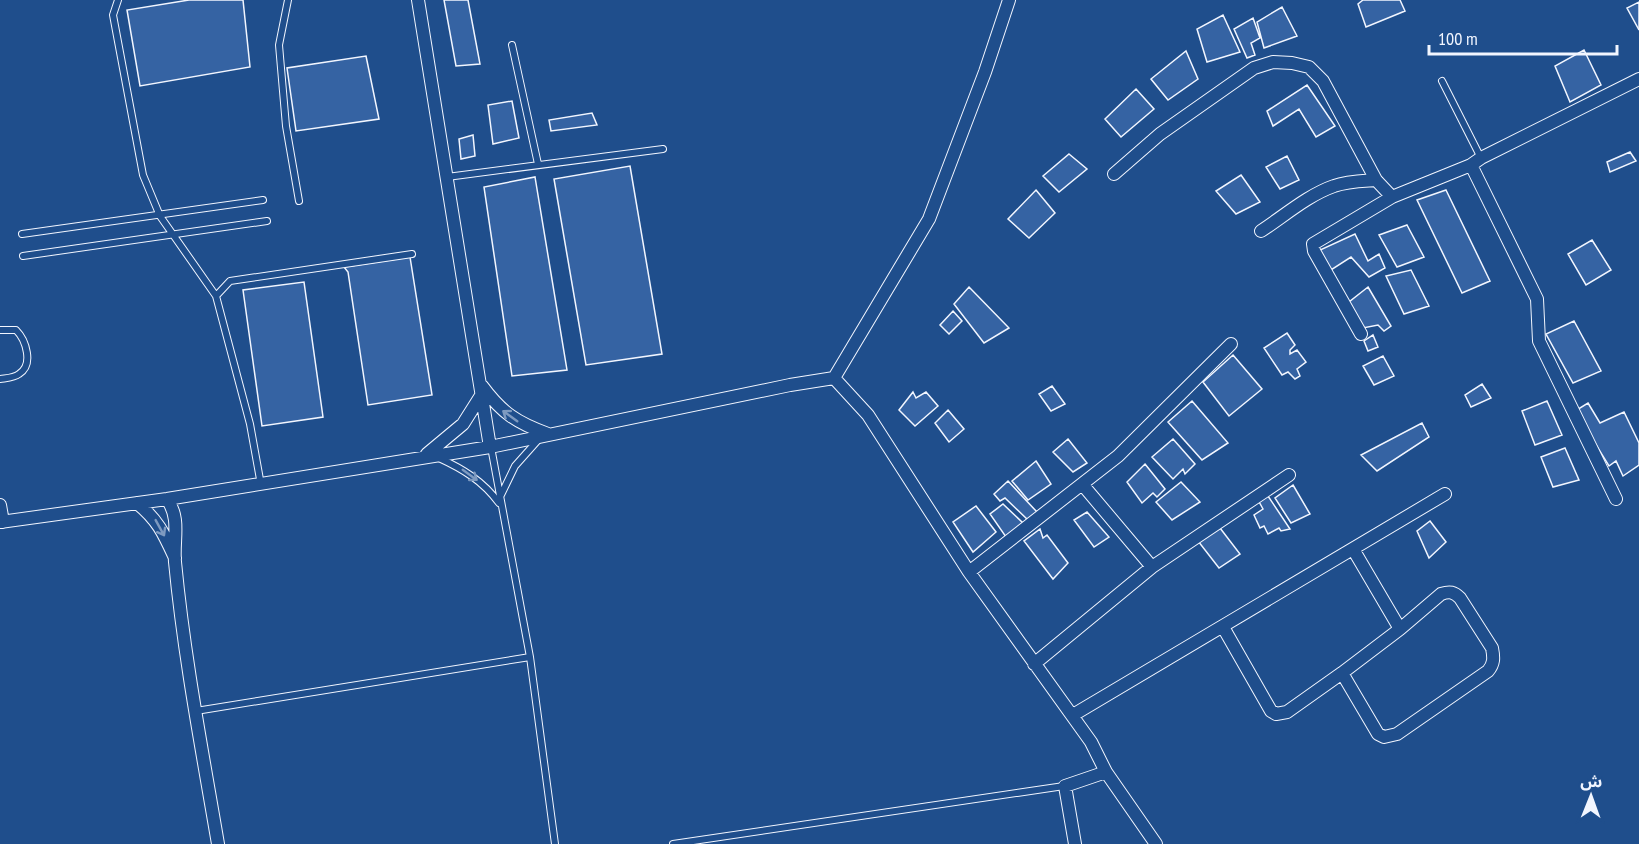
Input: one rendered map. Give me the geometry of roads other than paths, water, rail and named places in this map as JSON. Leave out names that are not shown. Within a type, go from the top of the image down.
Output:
[{"type":"street","points":[[418,0],[490,447]]},
{"type":"street","points":[[834,378],[929,219],[985,72],[1009,0]]},
{"type":"street","points":[[1114,174],[1160,134],[1254,68],[1273,62],[1292,63],[1309,68],[1323,81],[1376,180],[1392,197]]},
{"type":"street","points":[[1360,334],[1314,251],[1313,244],[1392,197],[1476,162],[1639,80]]},
{"type":"street","points":[[1476,162],[1537,299],[1539,341],[1616,499]]},
{"type":"street","points":[[1261,231],[1314,195],[1333,186],[1376,180]]},
{"type":"street","points":[[969,572],[1118,456],[1231,345]]},
{"type":"street","points":[[0,506],[1,522],[167,499],[490,447],[817,379],[834,378]]},
{"type":"street","points":[[834,378],[868,415],[969,572],[1073,715],[1091,742],[1106,772],[1156,844]]},
{"type":"street","points":[[481,389],[506,414],[546,435]]},
{"type":"street","points":[[428,456],[463,424],[481,389]]},
{"type":"street","points":[[1034,664],[1152,567],[1289,474]]},
{"type":"street","points":[[1082,484],[1152,567]]},
{"type":"street","points":[[1073,715],[1445,494]]},
{"type":"street","points":[[167,499],[176,519],[175,559],[196,711],[218,844]]},
{"type":"street","points":[[137,503],[150,513],[160,526],[175,559]]},
{"type":"street","points":[[1353,549],[1400,629]]},
{"type":"street","points":[[1223,627],[1271,711],[1276,714],[1287,712],[1342,673],[1441,594],[1449,591],[1455,593],[1492,648],[1494,658],[1488,671],[1397,734],[1384,737],[1378,734],[1342,673]]},
{"type":"street","points":[[1075,844],[1065,786],[1106,772]]},
{"type":"lane","points":[[118,0],[114,15],[143,175],[160,216],[216,296],[250,424],[261,484]]},
{"type":"lane","points":[[288,0],[279,45],[286,126],[298,201]]},
{"type":"lane","points":[[512,45],[538,164]]},
{"type":"lane","points":[[1442,81],[1476,162]]},
{"type":"lane","points":[[447,177],[663,149]]},
{"type":"lane","points":[[22,234],[263,200]]},
{"type":"lane","points":[[23,256],[267,221]]},
{"type":"lane","points":[[216,296],[230,281],[412,254]]},
{"type":"lane","points":[[0,330],[16,330],[22,336],[28,360],[25,369],[18,375],[0,379]]},
{"type":"lane","points":[[500,497],[515,466],[546,435]]},
{"type":"lane","points":[[490,447],[530,657],[555,844]]},
{"type":"lane","points":[[428,456],[469,472],[491,492],[501,505]]},
{"type":"lane","points":[[196,711],[530,657]]},
{"type":"lane","points":[[673,844],[1065,786]]}]
